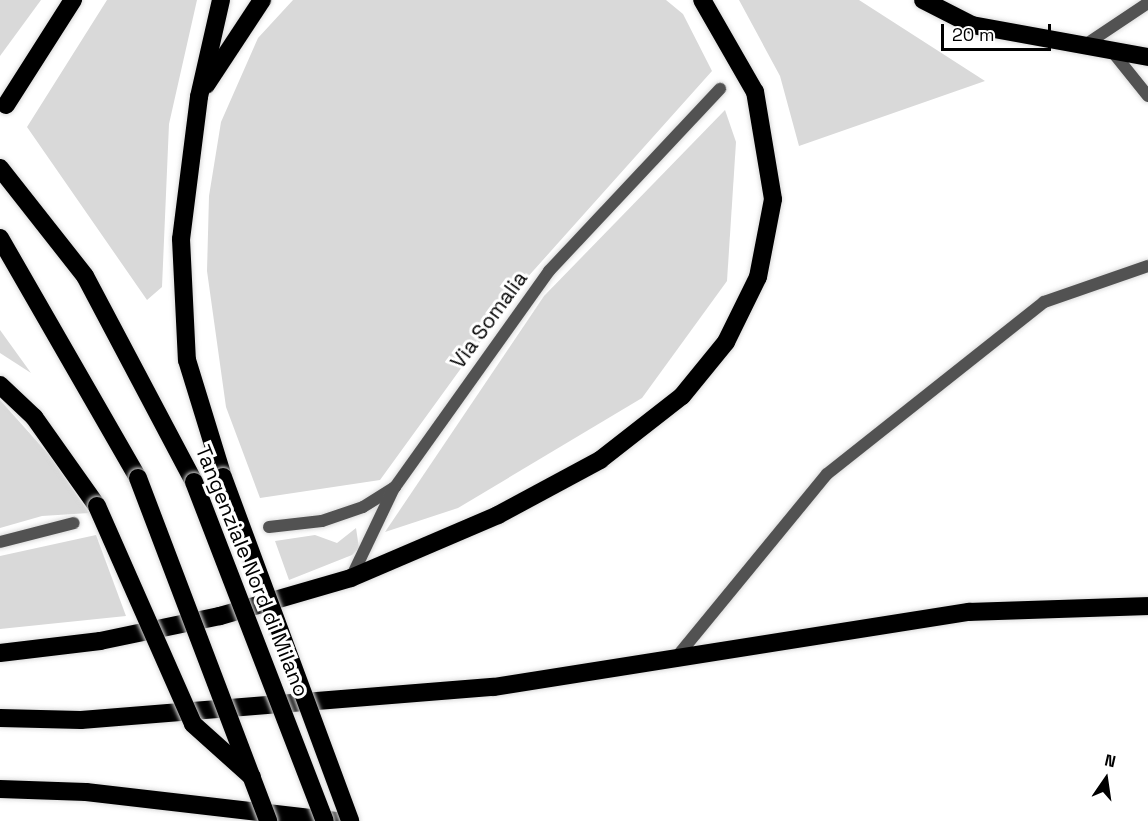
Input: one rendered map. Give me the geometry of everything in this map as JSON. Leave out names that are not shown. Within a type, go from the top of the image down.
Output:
[{"type":"highway","points":[[6,105],[74,0]]},
{"type":"highway","points":[[221,0],[199,97],[181,239],[187,360],[224,477],[350,821]]},
{"type":"highway","points":[[199,97],[262,0]]},
{"type":"highway","points":[[0,653],[100,641],[220,616],[351,578],[498,515],[600,460],[682,396],[726,342],[758,277],[773,199],[755,92],[702,0]]},
{"type":"highway","points":[[923,0],[972,25],[1148,57]]},
{"type":"highway","points":[[944,0],[972,25]]},
{"type":"highway","name":"Tangenziale Nord di Milano","points":[[0,168],[85,276],[194,482],[325,821]]},
{"type":"highway","points":[[0,238],[138,478],[256,780],[268,821]]},
{"type":"highway","points":[[0,385],[34,417],[97,507],[193,724],[256,780]]},
{"type":"highway","points":[[0,718],[81,720],[482,688],[969,612],[1148,606]]},
{"type":"highway","points":[[0,789],[86,792],[336,821]]},
{"type":"lane","points":[[1085,45],[1148,3]]},
{"type":"lane","points":[[1111,50],[1148,96]]},
{"type":"lane","name":"Via Somalia","points":[[269,527],[322,521],[363,507],[395,487],[549,271],[720,89]]},
{"type":"lane","points":[[675,659],[827,474],[1044,302],[1148,267]]},
{"type":"lane","points":[[351,578],[395,487]]},
{"type":"lane","points":[[0,542],[74,523]]},
{"type":"shaded area","points":[[0,0],[41,0],[0,56]]},
{"type":"shaded area","points":[[107,0],[197,0],[169,124],[162,287],[147,300],[27,127]]},
{"type":"shaded area","points":[[293,0],[666,0],[683,14],[712,71],[525,280],[380,480],[260,498],[226,407],[207,271],[209,196],[221,122],[258,38]]},
{"type":"shaded area","points":[[739,0],[859,0],[985,81],[799,146],[780,76]]},
{"type":"shaded area","points":[[725,110],[736,142],[727,281],[642,398],[458,508],[385,532],[544,296]]},
{"type":"shaded area","points":[[0,330],[31,373],[0,353]]},
{"type":"shaded area","points":[[0,400],[49,455],[89,513],[42,516],[0,528]]},
{"type":"shaded area","points":[[356,528],[359,548],[352,555],[289,580],[275,541],[315,535],[337,543]]},
{"type":"shaded area","points":[[96,535],[126,616],[0,629],[0,556]]}]
